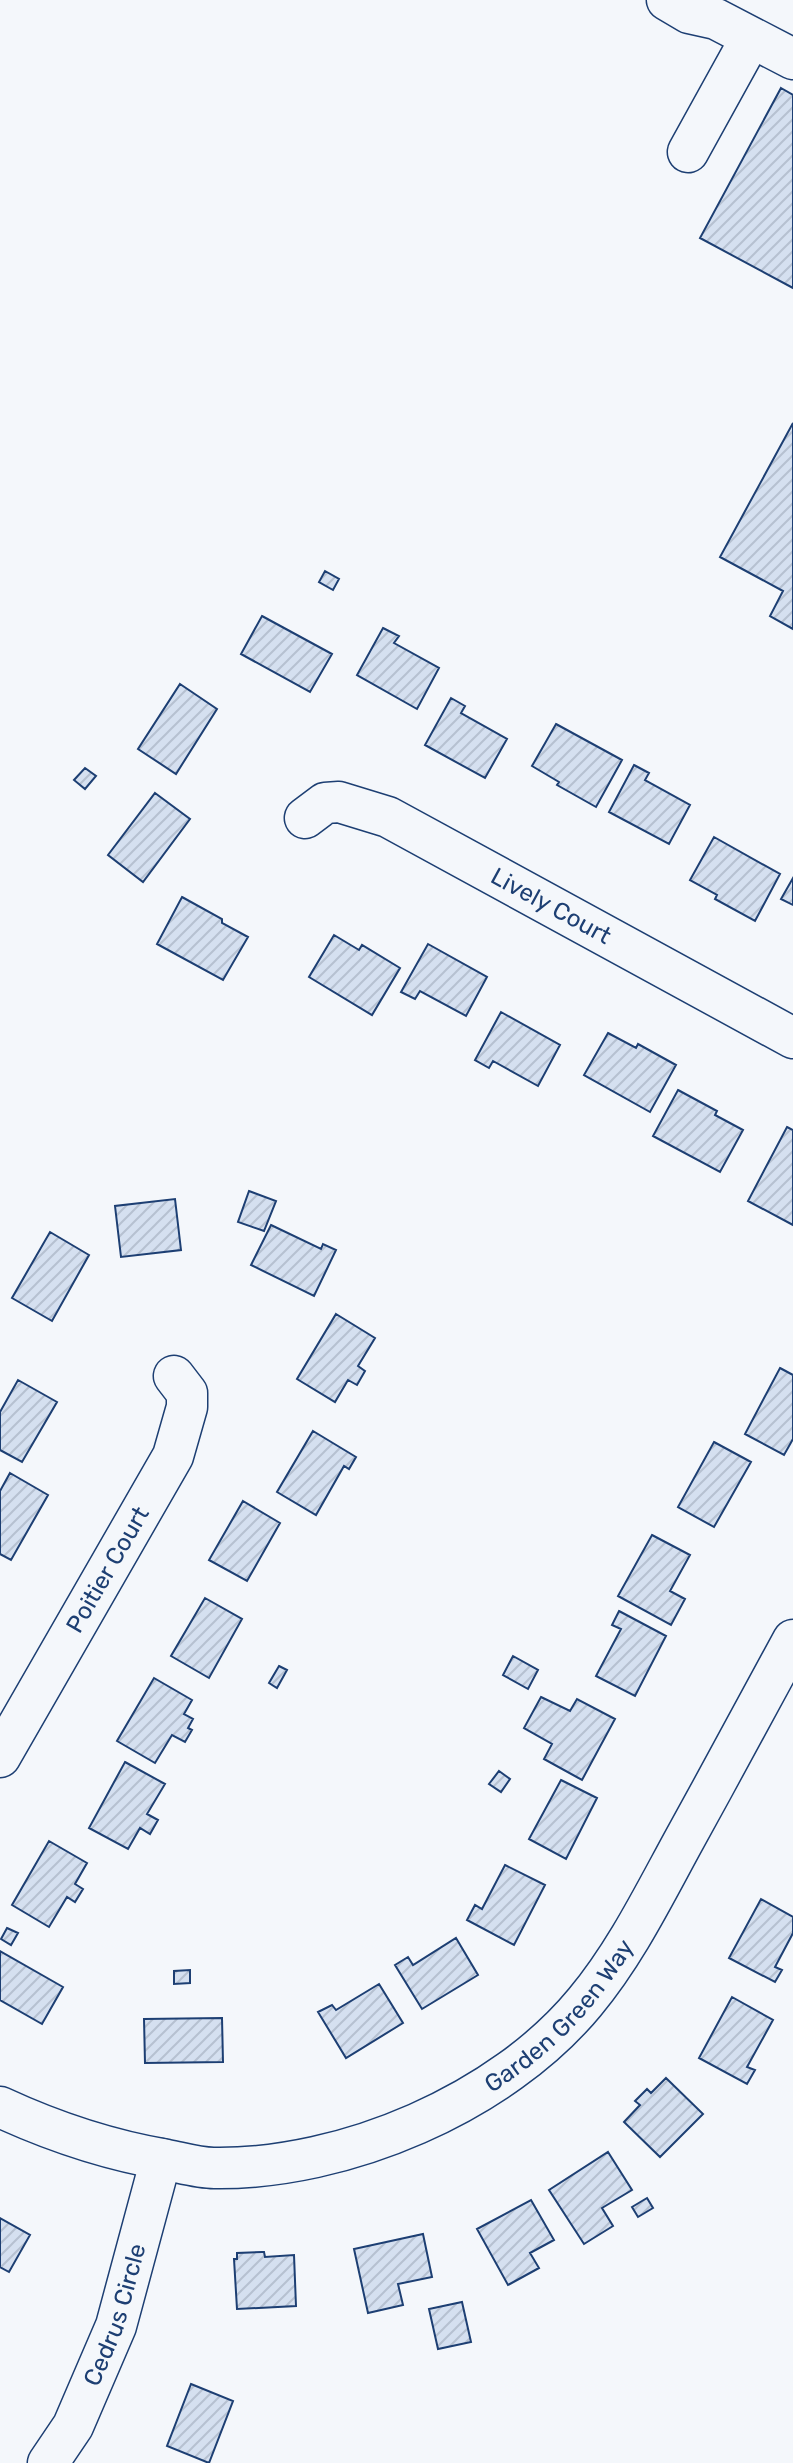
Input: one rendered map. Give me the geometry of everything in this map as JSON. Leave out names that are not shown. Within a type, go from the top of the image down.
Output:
[{"type":"street","points":[[667,0],[689,13],[709,10],[751,38],[793,59]]},
{"type":"street","points":[[688,152],[751,38]]},
{"type":"street","name":"Lively Court","points":[[305,818],[325,803],[339,802],[388,817],[793,1038]]},
{"type":"street","name":"Poitier Court","points":[[0,1757],[173,1456],[187,1407],[187,1393],[174,1376]]},
{"type":"street","name":"Garden Green Way","points":[[0,2107],[93,2145],[212,2168],[282,2165],[348,2150],[399,2132],[449,2109],[496,2081],[551,2037],[583,2005],[611,1968],[793,1640]]},
{"type":"street","name":"Cedrus Circle","points":[[48,2463],[73,2426],[116,2326],[161,2159]]},
{"type":"building","points":[[781,88],[793,95],[793,288],[700,238]]},
{"type":"building","points":[[793,423],[793,629],[770,616],[783,591],[720,557]]},
{"type":"building","points":[[325,571],[339,579],[333,590],[319,582]]},
{"type":"building","points":[[262,616],[332,654],[310,692],[241,654]]},
{"type":"building","points":[[383,628],[399,636],[394,643],[439,668],[417,709],[357,675]]},
{"type":"building","points":[[180,684],[217,709],[176,774],[138,749]]},
{"type":"building","points":[[451,698],[465,706],[461,713],[507,739],[485,778],[425,745]]},
{"type":"building","points":[[556,724],[622,760],[596,807],[557,785],[559,782],[532,766]]},
{"type":"building","points":[[634,765],[649,773],[645,780],[690,805],[669,844],[609,812]]},
{"type":"building","points":[[85,768],[96,776],[85,789],[74,780]]},
{"type":"building","points":[[155,793],[190,819],[143,882],[108,855]]},
{"type":"building","points":[[714,837],[780,874],[755,921],[715,899],[717,895],[690,880]]},
{"type":"building","points":[[793,878],[793,905],[781,899]]},
{"type":"building","points":[[182,897],[248,937],[223,980],[157,944]]},
{"type":"building","points":[[334,935],[359,950],[362,945],[400,968],[372,1015],[309,977]]},
{"type":"building","points":[[428,944],[487,977],[466,1016],[420,991],[415,999],[401,992]]},
{"type":"building","points":[[501,1012],[560,1045],[538,1086],[493,1061],[489,1068],[475,1060]]},
{"type":"building","points":[[608,1033],[636,1048],[638,1044],[676,1065],[650,1112],[584,1075]]},
{"type":"building","points":[[678,1090],[717,1111],[715,1115],[743,1130],[720,1172],[653,1136]]},
{"type":"building","points":[[787,1127],[793,1130],[793,1225],[748,1201]]},
{"type":"building","points":[[249,1191],[276,1201],[264,1231],[238,1222]]},
{"type":"building","points":[[175,1199],[181,1250],[121,1257],[115,1206]]},
{"type":"building","points":[[271,1225],[321,1249],[323,1244],[336,1250],[314,1296],[251,1265]]},
{"type":"building","points":[[50,1232],[89,1255],[52,1321],[12,1298]]},
{"type":"building","points":[[336,1314],[375,1338],[358,1366],[365,1371],[357,1385],[348,1380],[335,1402],[297,1379]]},
{"type":"building","points":[[780,1368],[793,1375],[793,1439],[784,1455],[745,1434]]},
{"type":"building","points":[[18,1380],[57,1402],[22,1462],[0,1450],[0,1412]]},
{"type":"building","points":[[313,1431],[356,1457],[349,1469],[344,1466],[316,1515],[277,1492]]},
{"type":"building","points":[[714,1442],[751,1462],[714,1527],[678,1507]]},
{"type":"building","points":[[10,1473],[48,1495],[11,1560],[0,1554],[0,1491]]},
{"type":"building","points":[[243,1501],[280,1523],[247,1581],[209,1560]]},
{"type":"building","points":[[652,1535],[690,1555],[670,1591],[685,1599],[671,1625],[618,1596]]},
{"type":"building","points":[[205,1598],[242,1619],[209,1678],[171,1656]]},
{"type":"building","points":[[619,1611],[666,1636],[635,1696],[596,1676],[621,1629],[612,1625]]},
{"type":"building","points":[[513,1656],[538,1670],[528,1689],[503,1675]]},
{"type":"building","points":[[279,1666],[287,1670],[277,1688],[269,1683]]},
{"type":"building","points":[[154,1678],[192,1700],[184,1714],[193,1719],[188,1728],[192,1730],[185,1742],[172,1735],[155,1763],[117,1741]]},
{"type":"building","points":[[541,1697],[570,1711],[577,1699],[615,1719],[582,1780],[544,1759],[552,1744],[524,1728]]},
{"type":"building","points":[[125,1762],[165,1784],[147,1814],[158,1820],[150,1834],[140,1828],[128,1849],[89,1828]]},
{"type":"building","points":[[499,1771],[510,1779],[501,1792],[489,1784]]},
{"type":"building","points":[[561,1780],[597,1798],[566,1859],[529,1839]]},
{"type":"building","points":[[49,1841],[87,1863],[75,1884],[83,1889],[75,1902],[67,1897],[49,1927],[12,1905]]},
{"type":"building","points":[[505,1865],[545,1885],[514,1945],[467,1920],[475,1905],[482,1909]]},
{"type":"building","points":[[761,1899],[793,1917],[793,1933],[775,1967],[782,1970],[775,1982],[729,1958]]},
{"type":"building","points":[[7,1928],[18,1933],[11,1945],[1,1939]]},
{"type":"building","points":[[456,1938],[478,1975],[422,2009],[395,1965],[408,1957],[413,1965]]},
{"type":"building","points":[[0,1951],[63,1987],[42,2024],[0,2000]]},
{"type":"building","points":[[190,1970],[190,1983],[174,1984],[174,1971]]},
{"type":"building","points":[[379,1984],[403,2023],[346,2058],[318,2012],[332,2005],[336,2010]]},
{"type":"building","points":[[732,1997],[773,2020],[747,2067],[755,2070],[747,2084],[699,2058]]},
{"type":"building","points":[[222,2018],[223,2062],[145,2063],[144,2019]]},
{"type":"building","points":[[666,2078],[703,2114],[660,2157],[624,2122],[640,2105],[635,2101],[647,2089],[651,2093]]},
{"type":"building","points":[[608,2152],[632,2190],[602,2208],[613,2226],[584,2244],[549,2190]]},
{"type":"building","points":[[647,2198],[653,2208],[638,2217],[632,2207]]},
{"type":"building","points":[[531,2200],[554,2240],[530,2253],[539,2268],[508,2285],[477,2229]]},
{"type":"building","points":[[0,2218],[30,2235],[9,2272],[0,2267]]},
{"type":"building","points":[[423,2234],[432,2277],[398,2284],[403,2305],[368,2313],[354,2249]]},
{"type":"building","points":[[264,2252],[265,2257],[294,2255],[296,2306],[237,2309],[234,2259],[237,2259],[237,2253]]},
{"type":"building","points":[[462,2302],[471,2342],[438,2349],[429,2309]]},
{"type":"building","points":[[191,2384],[233,2401],[209,2463],[167,2446]]}]
